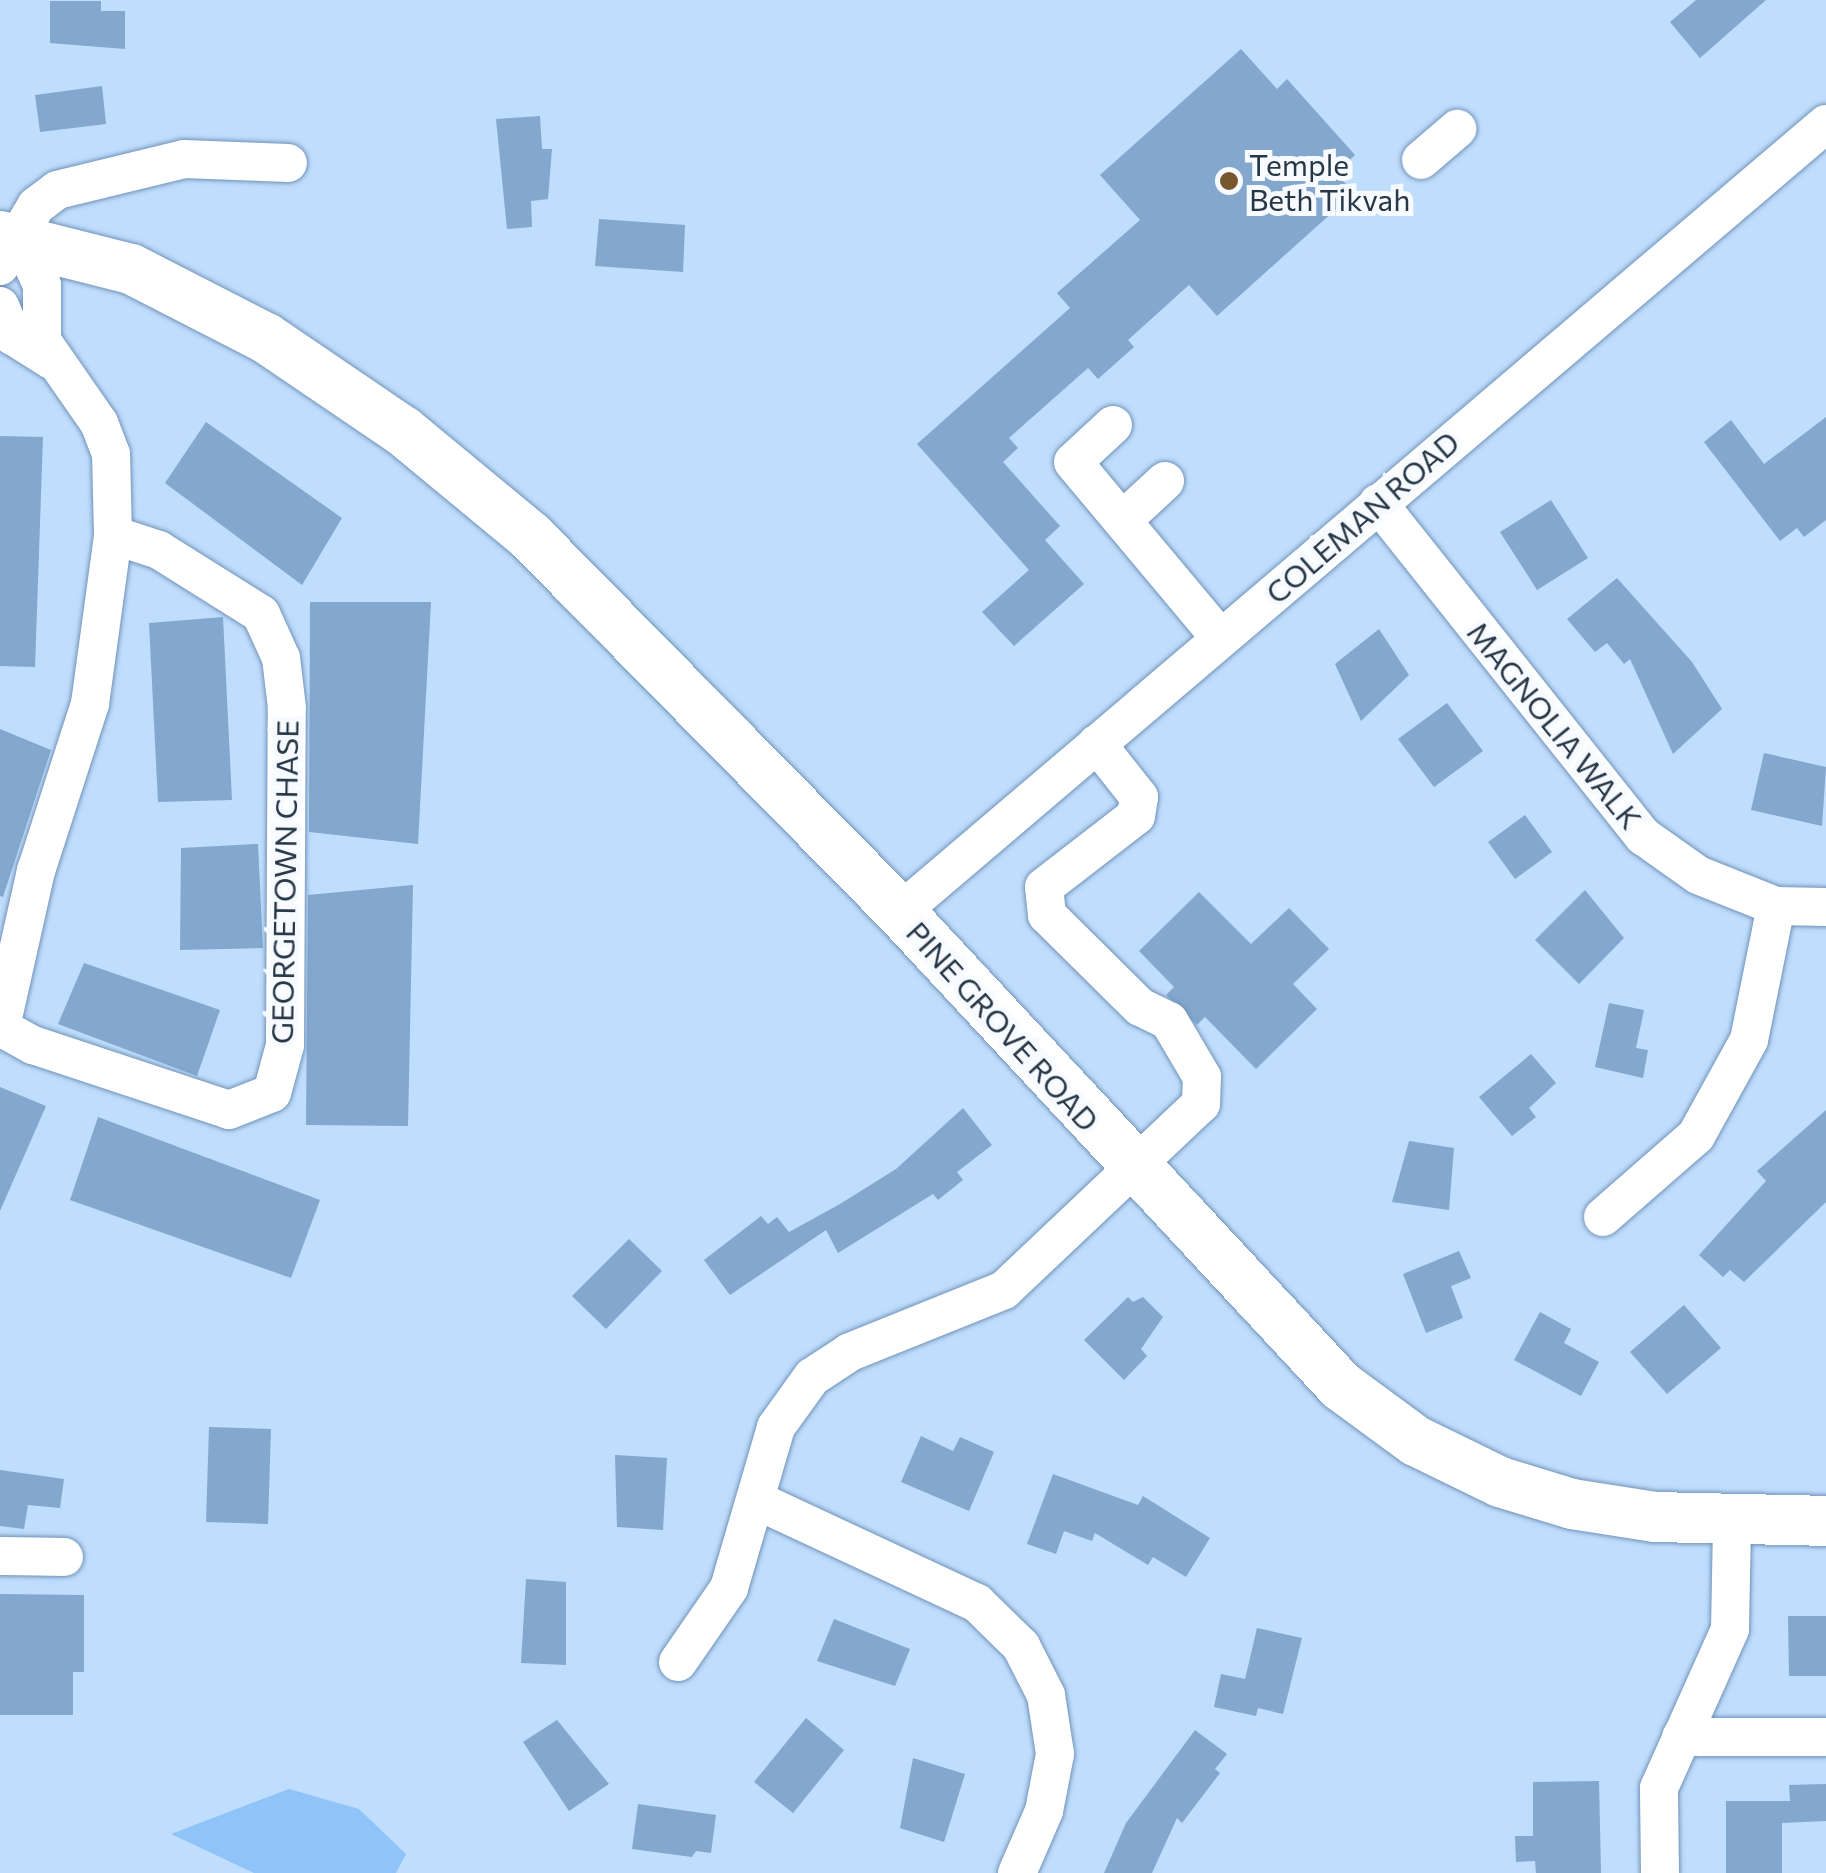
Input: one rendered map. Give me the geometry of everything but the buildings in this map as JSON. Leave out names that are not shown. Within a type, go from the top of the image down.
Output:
[{"type":"main road","name":"PINE GROVE ROAD","points":[[7,247],[131,269],[266,338],[403,430],[530,536],[900,912],[1134,1171],[1341,1386],[1416,1441],[1500,1482],[1572,1504],[1732,1521],[1826,1521]]},
{"type":"street","name":"COLEMAN ROAD","points":[[900,912],[1826,124]]},
{"type":"street","points":[[1421,160],[1457,128]]},
{"type":"street","points":[[7,247],[36,206],[57,190],[184,158],[288,164]]},
{"type":"street","name":"GEORGETOWN CHASE","points":[[7,247],[42,284],[37,314],[51,360]]},
{"type":"street","name":"GEORGETOWN CHASE","points":[[0,306],[13,336],[51,360],[84,398],[111,454],[112,535],[90,704],[36,871],[1,1027],[33,1045],[230,1110],[272,1093],[284,1045],[287,708],[281,658],[261,614],[159,550],[112,535]]},
{"type":"street","points":[[1113,425],[1073,462],[1220,638]]},
{"type":"street","points":[[1124,519],[1166,482]]},
{"type":"street","name":"MAGNOLIA WALK","points":[[1378,503],[1643,836],[1698,875],[1776,906],[1826,907]]},
{"type":"street","points":[[678,1662],[728,1588],[758,1502],[776,1427],[812,1376],[850,1352],[1004,1290],[1201,1104],[1202,1076],[1169,1021],[1140,1007],[1047,915],[1044,887],[1136,816],[1139,797],[1097,744]]},
{"type":"street","points":[[1603,1217],[1696,1136],[1705,1120],[1749,1040],[1776,906]]},
{"type":"street","points":[[758,1502],[977,1603],[1021,1646],[1046,1695],[1055,1754],[1044,1812],[1016,1873]]},
{"type":"street","points":[[1660,1873],[1659,1788],[1730,1629],[1732,1521]]},
{"type":"street","points":[[0,1556],[64,1558]]},
{"type":"street","points":[[1680,1737],[1826,1737]]},
{"type":"water","points":[[289,1789],[359,1809],[406,1854],[396,1873],[254,1873],[171,1834]]},
{"type":"place","name":"Temple Beth Tikvah","points":[[1229,181]]}]
